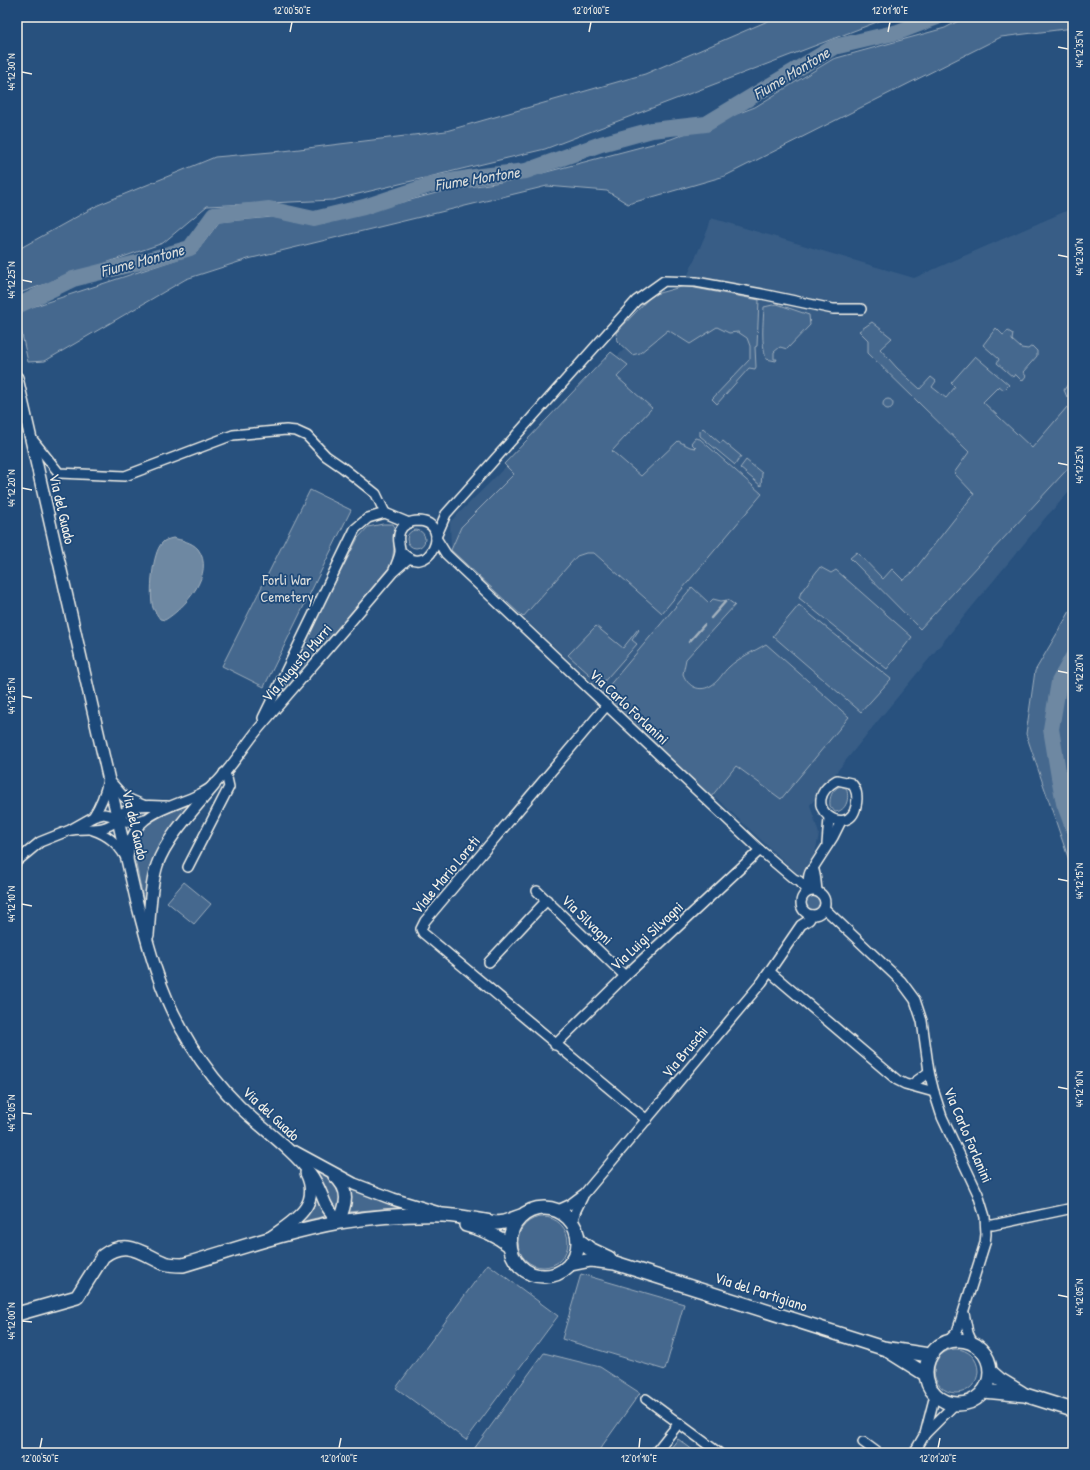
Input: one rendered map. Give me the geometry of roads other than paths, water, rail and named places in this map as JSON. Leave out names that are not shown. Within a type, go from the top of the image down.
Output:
[{"type":"main road","points":[[17,1314],[77,1297],[98,1261],[109,1251],[115,1249],[131,1248],[166,1264],[183,1265],[265,1241],[339,1222],[359,1219],[445,1215],[504,1222],[520,1216],[529,1210],[538,1208],[558,1210],[566,1215],[576,1230],[578,1240],[575,1256],[570,1264],[554,1275],[544,1276],[533,1275],[517,1264],[511,1255],[509,1245],[510,1234],[514,1224],[520,1216]]},
{"type":"main road","points":[[405,1216],[445,1221],[482,1229],[494,1234],[509,1245]]},
{"type":"main road","name":"Via del Partigiano","points":[[578,1240],[590,1249],[629,1267]]},
{"type":"main road","name":"Via del Partigiano","points":[[570,1264],[591,1260],[615,1263],[883,1348],[930,1355]]},
{"type":"main road","points":[[949,1340],[964,1340],[972,1342],[980,1347],[986,1354],[990,1372],[989,1382],[984,1391],[971,1401],[955,1404],[944,1401],[935,1395],[927,1382],[925,1374],[926,1364],[930,1355],[934,1349],[949,1340]]},
{"type":"main road","name":"Via del Partigiano","points":[[883,1348],[925,1374]]},
{"type":"main road","points":[[990,1372],[1025,1395]]},
{"type":"main road","points":[[984,1391],[1025,1395],[1073,1410]]},
{"type":"street","points":[[400,550],[409,558],[422,559],[428,557],[435,548],[436,538],[446,514],[636,301],[664,280],[696,282],[833,309],[861,310]]},
{"type":"street","name":"Via del Guado","points":[[18,382],[117,818],[137,903],[157,974],[175,1017],[196,1053],[220,1085],[239,1106],[284,1146],[311,1173],[321,1189],[326,1206],[339,1222]]},
{"type":"street","points":[[30,437],[59,473],[125,476],[233,435],[286,430],[296,431],[308,436],[326,456],[376,494],[389,514],[406,525]]},
{"type":"street","points":[[259,729],[355,529],[368,518],[389,514]]},
{"type":"street","points":[[393,572],[400,550],[398,538],[406,525],[418,521],[424,522],[434,529],[436,538],[446,554]]},
{"type":"street","points":[[431,527],[443,521]]},
{"type":"street","points":[[435,548],[446,554]]},
{"type":"street","name":"Via Carlo Forlanini","points":[[446,554],[760,850],[794,879],[799,881],[811,891]]},
{"type":"street","points":[[393,572],[409,558]]},
{"type":"street","name":"Via Augusto Murri","points":[[128,861],[132,837],[137,826],[168,806],[191,798],[214,785],[259,729],[393,572]]},
{"type":"street","name":"Viale Mario Loreti","points":[[607,705],[421,927],[421,931],[555,1045],[647,1120]]},
{"type":"street","points":[[188,867],[229,786],[224,773]]},
{"type":"street","points":[[92,817],[101,806],[108,779]]},
{"type":"street","name":"Via Augusto Murri","points":[[108,779],[124,797],[145,806]]},
{"type":"street","points":[[838,780],[844,780],[853,786],[856,792],[857,803],[854,813],[850,817],[841,820],[829,818],[821,806],[821,800],[823,794],[831,784],[838,780]]},
{"type":"street","points":[[148,942],[152,887],[157,864],[168,842],[214,785]]},
{"type":"street","name":"Via Augusto Murri","points":[[117,818],[126,809],[135,806],[168,806]]},
{"type":"street","points":[[17,861],[40,842],[70,830],[92,817],[104,814],[117,818],[108,827],[92,830]]},
{"type":"street","name":"Via Augusto Murri","points":[[117,818],[132,822],[146,819]]},
{"type":"street","points":[[827,844],[829,818]]},
{"type":"street","points":[[801,925],[800,916],[802,896],[811,891],[815,881],[816,872],[814,868],[827,844],[833,837],[841,820]]},
{"type":"street","points":[[70,830],[82,829],[101,833],[113,840],[120,847],[128,861]]},
{"type":"street","name":"Via Luigi Silvagni","points":[[555,1045],[625,976],[760,850]]},
{"type":"street","points":[[794,879],[801,904],[806,913],[812,915],[819,913],[824,908],[824,898],[811,891]]},
{"type":"street","name":"Via Silvagni","points":[[537,891],[625,976]]},
{"type":"street","name":"Via Silvagni","points":[[489,962],[547,900]]},
{"type":"street","name":"Via Carlo Forlanini","points":[[824,908],[909,990],[918,1008],[922,1021],[928,1072],[942,1117],[978,1194],[986,1217],[985,1243],[957,1332],[949,1340]]},
{"type":"street","name":"Via Bruschi","points":[[572,1222],[576,1210],[585,1193],[770,972],[801,925],[809,920],[812,915]]},
{"type":"street","points":[[770,972],[897,1080],[905,1084],[934,1092]]},
{"type":"street","points":[[911,1085],[928,1072]]},
{"type":"street","points":[[284,1146],[325,1169],[372,1191],[445,1215]]},
{"type":"street","points":[[265,1241],[298,1217],[307,1208],[311,1198],[311,1188],[300,1162]]},
{"type":"street","points":[[325,1169],[342,1184],[346,1196],[344,1209],[339,1222]]},
{"type":"street","name":"Via Bruschi","points":[[558,1210],[569,1205],[585,1193]]},
{"type":"street","points":[[986,1225],[993,1225],[1073,1208]]},
{"type":"street","points":[[964,1312],[968,1333],[972,1342]]},
{"type":"street","points":[[925,1434],[935,1395]]},
{"type":"street","points":[[646,1399],[719,1453]]},
{"type":"street","points":[[914,1453],[925,1434],[955,1404]]},
{"type":"street","points":[[655,1453],[679,1423]]},
{"type":"street","points":[[863,1442],[878,1453]]},
{"type":"waterway","name":"Fiume Montone","points":[[17,306],[73,279],[190,248],[214,215],[269,209],[314,219],[364,207],[433,184],[481,176],[526,171],[601,144],[652,130],[706,124],[834,47],[898,32],[937,17]]},
{"type":"waterway","points":[[711,618],[726,601]]},
{"type":"waterway","points":[[689,642],[704,625]]},
{"type":"waterway","points":[[1073,657],[1059,682],[1051,729],[1064,803],[1073,827]]},
{"type":"park label","name":"Forli War Cemetery","points":[[287,588]]}]
